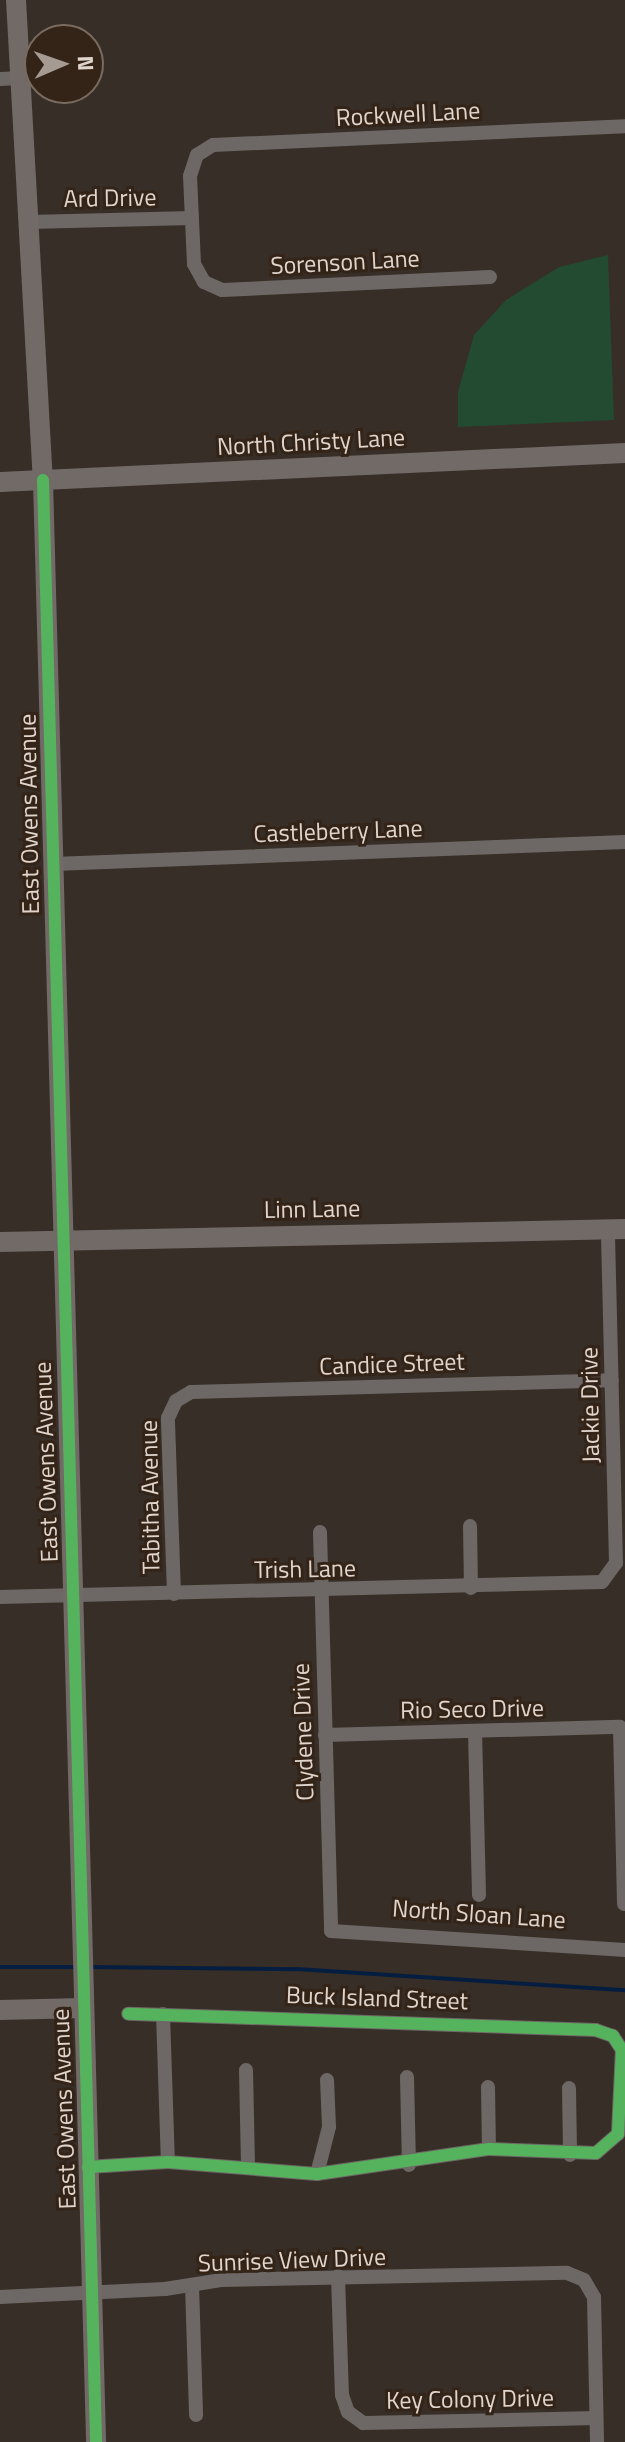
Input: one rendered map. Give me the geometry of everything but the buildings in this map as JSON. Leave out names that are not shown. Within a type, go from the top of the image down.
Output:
[{"type":"main road","name":"East Owens Avenue","points":[[16,0],[10,79],[29,222],[43,480],[61,1240],[96,2442]]},
{"type":"main road","name":"North Christy Lane","points":[[0,482],[625,453]]},
{"type":"main road","name":"Linn Lane","points":[[0,1242],[616,1229]]},
{"type":"main road","points":[[0,2010],[83,2008]]},
{"type":"street","name":"Rockwell Lane","points":[[192,218],[190,176],[197,155],[213,145],[625,126]]},
{"type":"street","name":"Ard Drive","points":[[29,222],[192,218]]},
{"type":"street","name":"Sorenson Lane","points":[[192,218],[194,264],[204,282],[222,290],[490,277]]},
{"type":"street","name":"Castleberry Lane","points":[[53,864],[625,842]]},
{"type":"street","name":"Jackie Drive","points":[[607,1576],[616,1563],[612,1380],[616,1229]]},
{"type":"street","name":"Candice Street","points":[[176,1401],[191,1392],[612,1380]]},
{"type":"street","name":"Tabitha Avenue","points":[[174,1594],[168,1418],[176,1401]]},
{"type":"street","points":[[470,1526],[471,1588]]},
{"type":"street","name":"Clydene Drive","points":[[320,1532],[331,1931]]},
{"type":"street","name":"Trish Lane","points":[[0,1597],[73,1598],[591,1585],[607,1576]]},
{"type":"street","name":"Rio Seco Drive","points":[[325,1735],[620,1727],[624,1904]]},
{"type":"street","points":[[475,1731],[479,1895]]},
{"type":"street","name":"North Sloan Lane","points":[[331,1931],[625,1950]]},
{"type":"street","name":"Buck Island Street","points":[[128,2014],[596,2030],[619,2042],[621,2106],[618,2134],[608,2146],[570,2155]]},
{"type":"street","points":[[163,2014],[168,2162]]},
{"type":"street","points":[[246,2070],[248,2168]]},
{"type":"street","points":[[407,2077],[409,2165]]},
{"type":"street","points":[[317,2174],[329,2127],[327,2080]]},
{"type":"street","points":[[488,2087],[489,2149]]},
{"type":"street","points":[[88,2167],[168,2162],[317,2174],[409,2165],[489,2149],[570,2155],[569,2088]]},
{"type":"street","name":"Sunrise View Drive","points":[[0,2297],[91,2294],[338,2276],[567,2273],[584,2280],[594,2297],[596,2418]]},
{"type":"street","name":"Key Colony Drive","points":[[338,2276],[342,2395],[348,2412],[363,2423],[596,2418]]},
{"type":"street","points":[[192,2285],[196,2415]]},
{"type":"street","points":[[596,2418],[597,2442]]},
{"type":"green space","points":[[608,255],[614,420],[458,427],[458,392],[474,335],[506,300],[559,267]]},
{"type":"waterway","points":[[0,1967],[75,1967]]},
{"type":"waterway","points":[[88,1967],[296,1969],[625,1990]]},
{"type":"cycle path","points":[[43,480],[96,2442]]},
{"type":"cycle path","points":[[88,2167],[168,2162],[317,2174],[489,2149],[596,2153],[618,2134],[622,2050],[613,2036],[596,2030],[128,2014]]}]
